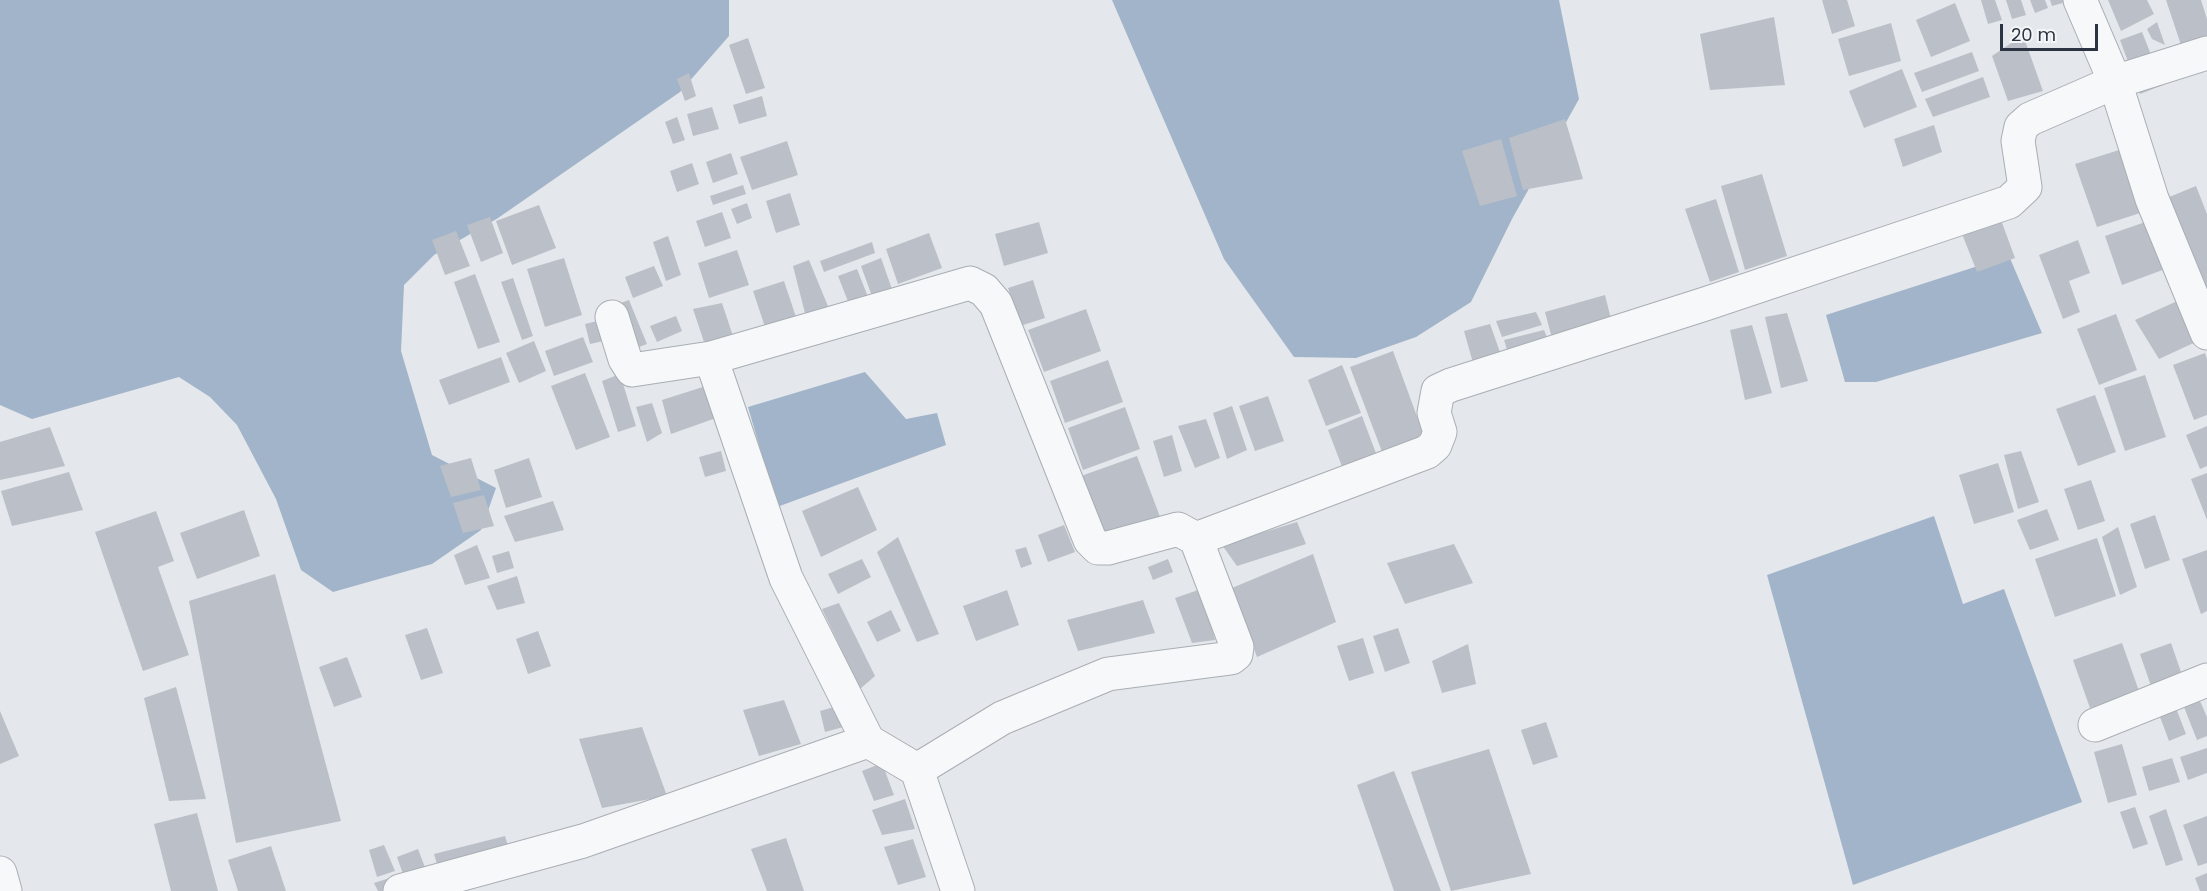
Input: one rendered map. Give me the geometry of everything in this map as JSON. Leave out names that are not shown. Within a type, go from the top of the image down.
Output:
[{"type":"street","points":[[2080,0],[2115,82],[2152,199],[2207,333]]},
{"type":"street","points":[[1196,539],[1427,452],[1435,445],[1440,432],[1434,413],[1438,392],[1451,385],[1705,304],[2009,202],[2025,187],[2018,141],[2020,127],[2030,119],[2115,82],[2207,53]]},
{"type":"street","points":[[612,317],[632,370],[711,358],[970,283],[984,290],[996,304],[1090,540],[1098,548],[1108,548],[1178,530],[1196,539],[1237,647],[1236,654],[1231,658],[1108,674],[1002,718],[917,770]]},
{"type":"street","points":[[711,358],[786,578],[868,741],[917,770],[958,891]]},
{"type":"street","points":[[2095,725],[2207,680]]},
{"type":"street","points":[[400,891],[583,841],[868,741]]},
{"type":"street","points":[[0,873],[5,891]]},
{"type":"water","points":[[0,0],[729,0],[729,36],[680,92],[498,218],[434,255],[404,285],[401,351],[432,455],[496,488],[481,530],[432,564],[333,592],[301,570],[276,499],[237,425],[210,397],[179,377],[32,419],[0,405]]},
{"type":"water","points":[[1112,0],[1559,0],[1579,99],[1512,219],[1471,302],[1416,337],[1356,358],[1294,357],[1224,259]]},
{"type":"water","points":[[2009,256],[2042,333],[1876,382],[1845,382],[1826,315]]},
{"type":"water","points":[[865,372],[906,419],[937,413],[946,445],[777,507],[748,407]]},
{"type":"water","points":[[1934,516],[1963,604],[2004,589],[2082,802],[1853,885],[1767,575]]},
{"type":"building","points":[[1822,0],[1847,0],[1855,26],[1832,34]]},
{"type":"building","points":[[1981,0],[1995,0],[2002,20],[1988,24]]},
{"type":"building","points":[[2006,0],[2021,0],[2026,15],[2012,19]]},
{"type":"building","points":[[2030,0],[2045,0],[2048,8],[2035,13]]},
{"type":"building","points":[[2050,0],[2065,0],[2066,2],[2052,6]]},
{"type":"building","points":[[2108,0],[2147,0],[2154,14],[2121,31]]},
{"type":"building","points":[[2166,0],[2201,0],[2207,19],[2207,38],[2181,45]]},
{"type":"building","points":[[1955,3],[1970,41],[1931,57],[1916,20]]},
{"type":"building","points":[[1774,17],[1785,85],[1710,90],[1700,34]]},
{"type":"building","points":[[2157,22],[2165,45],[2152,39],[2147,29]]},
{"type":"building","points":[[1891,23],[1901,61],[1849,76],[1838,39]]},
{"type":"building","points":[[2142,32],[2163,85],[2140,94],[2120,40]]},
{"type":"building","points":[[2023,35],[2043,91],[2008,101],[1992,56]]},
{"type":"building","points":[[748,38],[765,88],[746,94],[729,45]]},
{"type":"building","points":[[1972,52],[1979,71],[1922,92],[1914,73]]},
{"type":"building","points":[[1902,69],[1917,107],[1864,128],[1849,91]]},
{"type":"building","points":[[689,73],[696,96],[685,101],[677,79]]},
{"type":"building","points":[[1983,77],[1990,97],[1933,117],[1925,99]]},
{"type":"building","points":[[762,96],[767,116],[739,124],[733,105]]},
{"type":"building","points":[[712,107],[719,129],[693,136],[687,114]]},
{"type":"building","points":[[677,117],[685,140],[673,144],[665,122]]},
{"type":"building","points":[[1565,119],[1583,179],[1523,190],[1509,138]]},
{"type":"building","points":[[1934,125],[1942,152],[1903,167],[1894,139]]},
{"type":"building","points":[[1501,139],[1517,196],[1480,206],[1462,151]]},
{"type":"building","points":[[787,141],[798,175],[752,190],[740,157]]},
{"type":"building","points":[[2119,150],[2140,213],[2097,227],[2075,164]]},
{"type":"building","points":[[731,153],[738,174],[713,183],[706,162]]},
{"type":"building","points":[[692,163],[699,184],[677,192],[670,171]]},
{"type":"building","points":[[1762,174],[1787,256],[1745,270],[1721,186]]},
{"type":"building","points":[[743,185],[746,194],[713,205],[710,196]]},
{"type":"building","points":[[2196,186],[2207,214],[2207,302],[2162,200]]},
{"type":"building","points":[[790,193],[800,225],[776,233],[766,201]]},
{"type":"building","points":[[1716,199],[1739,272],[1710,282],[1685,209]]},
{"type":"building","points":[[1994,201],[2015,258],[1977,272],[1955,216]]},
{"type":"building","points":[[747,203],[752,218],[737,224],[731,209]]},
{"type":"building","points":[[539,205],[556,248],[512,265],[496,221]]},
{"type":"building","points":[[722,212],[731,238],[705,247],[696,221]]},
{"type":"building","points":[[490,217],[503,253],[481,262],[467,225]]},
{"type":"building","points":[[2151,220],[2168,268],[2122,285],[2105,236]]},
{"type":"building","points":[[1039,222],[1048,253],[1004,266],[995,234]]},
{"type":"building","points":[[456,231],[470,266],[445,275],[432,240]]},
{"type":"building","points":[[929,233],[942,268],[898,284],[886,249]]},
{"type":"building","points":[[668,236],[681,275],[666,281],[653,242]]},
{"type":"building","points":[[2078,240],[2090,273],[2069,281],[2080,312],[2063,319],[2039,255]]},
{"type":"building","points":[[872,242],[875,253],[824,272],[820,261]]},
{"type":"building","points":[[737,250],[749,285],[709,298],[698,263]]},
{"type":"building","points":[[564,258],[582,315],[545,327],[527,269]]},
{"type":"building","points":[[881,258],[893,292],[873,299],[861,266]]},
{"type":"building","points":[[809,260],[832,316],[808,325],[793,266]]},
{"type":"building","points":[[654,266],[663,286],[633,298],[625,277]]},
{"type":"building","points":[[857,269],[870,302],[851,309],[838,276]]},
{"type":"building","points":[[475,274],[500,342],[478,349],[454,282]]},
{"type":"building","points":[[513,278],[533,336],[522,340],[501,282]]},
{"type":"building","points":[[1033,280],[1045,318],[1020,326],[1008,288]]},
{"type":"building","points":[[784,281],[797,320],[766,330],[753,291]]},
{"type":"building","points":[[1605,295],[1612,323],[1553,342],[1545,312]]},
{"type":"building","points":[[2184,298],[2200,340],[2159,359],[2135,320]]},
{"type":"building","points":[[629,300],[647,344],[631,350],[612,306]]},
{"type":"building","points":[[722,303],[733,336],[704,342],[693,309]]},
{"type":"building","points":[[1086,309],[1101,351],[1044,372],[1028,330]]},
{"type":"building","points":[[1536,312],[1542,325],[1502,337],[1496,321]]},
{"type":"building","points":[[1787,313],[1808,381],[1781,388],[1765,317]]},
{"type":"building","points":[[2116,314],[2137,370],[2099,385],[2077,329]]},
{"type":"building","points":[[676,316],[682,331],[657,342],[650,326]]},
{"type":"building","points":[[606,319],[612,339],[590,344],[585,324]]},
{"type":"building","points":[[1490,324],[1501,355],[1473,363],[1464,331]]},
{"type":"building","points":[[1752,325],[1772,393],[1745,400],[1730,330]]},
{"type":"building","points":[[1544,330],[1550,344],[1509,356],[1504,340]]},
{"type":"building","points":[[583,337],[593,362],[554,376],[545,351]]},
{"type":"building","points":[[534,341],[546,371],[519,383],[506,353]]},
{"type":"building","points":[[1393,351],[1426,441],[1384,457],[1350,367]]},
{"type":"building","points":[[2205,353],[2207,359],[2207,415],[2194,420],[2173,365]]},
{"type":"building","points":[[501,357],[510,382],[449,405],[439,380]]},
{"type":"building","points":[[1108,360],[1123,402],[1065,423],[1050,381]]},
{"type":"building","points":[[1342,365],[1361,413],[1326,426],[1308,380]]},
{"type":"building","points":[[585,373],[610,437],[576,450],[551,386]]},
{"type":"building","points":[[620,374],[636,426],[618,432],[602,381]]},
{"type":"building","points":[[2145,375],[2166,437],[2125,451],[2104,388]]},
{"type":"building","points":[[709,385],[719,417],[671,434],[662,400]]},
{"type":"building","points":[[2095,395],[2116,452],[2078,466],[2056,409]]},
{"type":"building","points":[[1268,396],[1284,441],[1255,451],[1239,406]]},
{"type":"building","points":[[652,403],[662,433],[647,442],[636,407]]},
{"type":"building","points":[[1232,406],[1247,450],[1227,459],[1213,413]]},
{"type":"building","points":[[1125,407],[1140,449],[1083,470],[1068,428]]},
{"type":"building","points":[[1362,416],[1380,464],[1346,477],[1328,430]]},
{"type":"building","points":[[1206,419],[1220,458],[1195,468],[1178,426]]},
{"type":"building","points":[[2207,426],[2207,466],[2200,469],[2186,435]]},
{"type":"building","points":[[50,427],[65,466],[0,480],[0,442]]},
{"type":"building","points":[[1172,435],[1182,471],[1164,477],[1153,441]]},
{"type":"building","points":[[721,451],[726,471],[705,477],[699,457]]},
{"type":"building","points":[[2021,451],[2039,502],[2018,509],[2004,455]]},
{"type":"building","points":[[1137,456],[1162,522],[1106,543],[1081,476]]},
{"type":"building","points":[[471,458],[481,490],[451,497],[440,466]]},
{"type":"building","points":[[529,458],[542,497],[506,508],[494,470]]},
{"type":"building","points":[[1998,463],[2014,512],[1974,524],[1959,475]]},
{"type":"building","points":[[69,472],[83,510],[12,526],[1,491]]},
{"type":"building","points":[[2207,473],[2207,520],[2191,479]]},
{"type":"building","points":[[2091,480],[2105,521],[2078,530],[2064,489]]},
{"type":"building","points":[[858,487],[877,530],[821,557],[802,511]]},
{"type":"building","points":[[484,495],[494,526],[463,533],[453,503]]},
{"type":"building","points":[[553,501],[564,530],[515,542],[504,516]]},
{"type":"building","points":[[2047,509],[2059,540],[2030,550],[2017,520]]},
{"type":"building","points":[[244,510],[260,556],[197,579],[180,533]]},
{"type":"building","points":[[156,511],[174,561],[158,567],[189,655],[143,671],[95,532]]},
{"type":"building","points":[[2155,515],[2170,560],[2145,569],[2130,524]]},
{"type":"building","points":[[1297,522],[1306,544],[1237,566],[1222,545]]},
{"type":"building","points":[[1064,525],[1075,552],[1048,562],[1038,535]]},
{"type":"building","points":[[2118,527],[2137,587],[2120,595],[2102,537]]},
{"type":"building","points":[[898,537],[939,634],[917,642],[877,552]]},
{"type":"building","points":[[2097,538],[2116,596],[2055,617],[2035,559]]},
{"type":"building","points":[[1454,544],[1473,583],[1405,604],[1387,563]]},
{"type":"building","points":[[477,545],[490,578],[465,585],[454,555]]},
{"type":"building","points":[[1026,547],[1032,564],[1021,568],[1015,550]]},
{"type":"building","points":[[2207,550],[2207,611],[2201,614],[2182,559]]},
{"type":"building","points":[[509,551],[514,568],[497,573],[492,556]]},
{"type":"building","points":[[1313,554],[1336,622],[1257,657],[1232,588]]},
{"type":"building","points":[[862,559],[871,577],[838,594],[828,574]]},
{"type":"building","points":[[1168,559],[1173,572],[1153,580],[1148,567]]},
{"type":"building","points":[[275,574],[341,821],[236,843],[189,601]]},
{"type":"building","points":[[517,576],[525,603],[497,610],[487,586]]},
{"type":"building","points":[[1201,589],[1215,640],[1192,643],[1175,598]]},
{"type":"building","points":[[1007,590],[1019,625],[976,641],[963,606]]},
{"type":"building","points":[[1143,600],[1155,633],[1078,651],[1067,620]]},
{"type":"building","points":[[839,603],[875,676],[860,689],[822,609]]},
{"type":"building","points":[[891,610],[901,631],[877,642],[867,622]]},
{"type":"building","points":[[427,628],[443,673],[421,680],[405,635]]},
{"type":"building","points":[[1398,628],[1410,663],[1385,672],[1373,636]]},
{"type":"building","points":[[538,631],[551,666],[528,674],[516,639]]},
{"type":"building","points":[[1363,638],[1374,673],[1349,681],[1337,646]]},
{"type":"building","points":[[2122,643],[2139,691],[2090,708],[2073,660]]},
{"type":"building","points":[[2171,643],[2182,675],[2151,686],[2140,654]]},
{"type":"building","points":[[1468,644],[1476,684],[1442,693],[1432,661]]},
{"type":"building","points":[[347,657],[362,697],[334,707],[319,667]]},
{"type":"building","points":[[176,687],[206,799],[169,801],[144,698]]},
{"type":"building","points":[[784,700],[801,744],[759,756],[743,710]]},
{"type":"building","points":[[2200,701],[2207,717],[2207,736],[2197,740],[2184,707]]},
{"type":"building","points":[[2174,703],[2186,734],[2169,741],[2157,709]]},
{"type":"building","points":[[841,705],[847,726],[825,732],[820,711]]},
{"type":"building","points":[[0,711],[19,756],[0,764]]},
{"type":"building","points":[[1546,722],[1558,757],[1533,765],[1521,730]]},
{"type":"building","points":[[642,727],[667,796],[602,808],[579,739]]},
{"type":"building","points":[[2122,744],[2137,795],[2108,803],[2094,752]]},
{"type":"building","points":[[2207,748],[2207,773],[2188,780],[2180,757]]},
{"type":"building","points":[[1489,749],[1531,874],[1451,891],[1411,772]]},
{"type":"building","points":[[2172,758],[2180,782],[2149,791],[2142,767]]},
{"type":"building","points":[[882,763],[894,795],[874,801],[862,771]]},
{"type":"building","points":[[1394,771],[1441,891],[1394,891],[1357,785]]},
{"type":"building","points":[[905,799],[915,829],[882,835],[872,810]]},
{"type":"building","points":[[2135,807],[2148,844],[2133,849],[2120,812]]},
{"type":"building","points":[[2166,809],[2183,860],[2166,866],[2149,816]]},
{"type":"building","points":[[197,813],[218,891],[171,891],[154,824]]},
{"type":"building","points":[[2207,816],[2207,863],[2198,866],[2183,825]]},
{"type":"building","points":[[505,836],[510,852],[439,871],[434,854]]},
{"type":"building","points":[[786,838],[804,891],[767,891],[751,849]]},
{"type":"building","points":[[913,839],[926,877],[898,885],[884,847]]},
{"type":"building","points":[[384,845],[395,871],[377,877],[369,850]]},
{"type":"building","points":[[271,846],[286,891],[238,891],[228,860]]},
{"type":"building","points":[[418,849],[431,883],[409,891],[397,857]]},
{"type":"building","points":[[2207,873],[2207,891],[2200,891],[2195,878]]},
{"type":"building","points":[[396,876],[403,891],[378,891],[374,883]]}]
